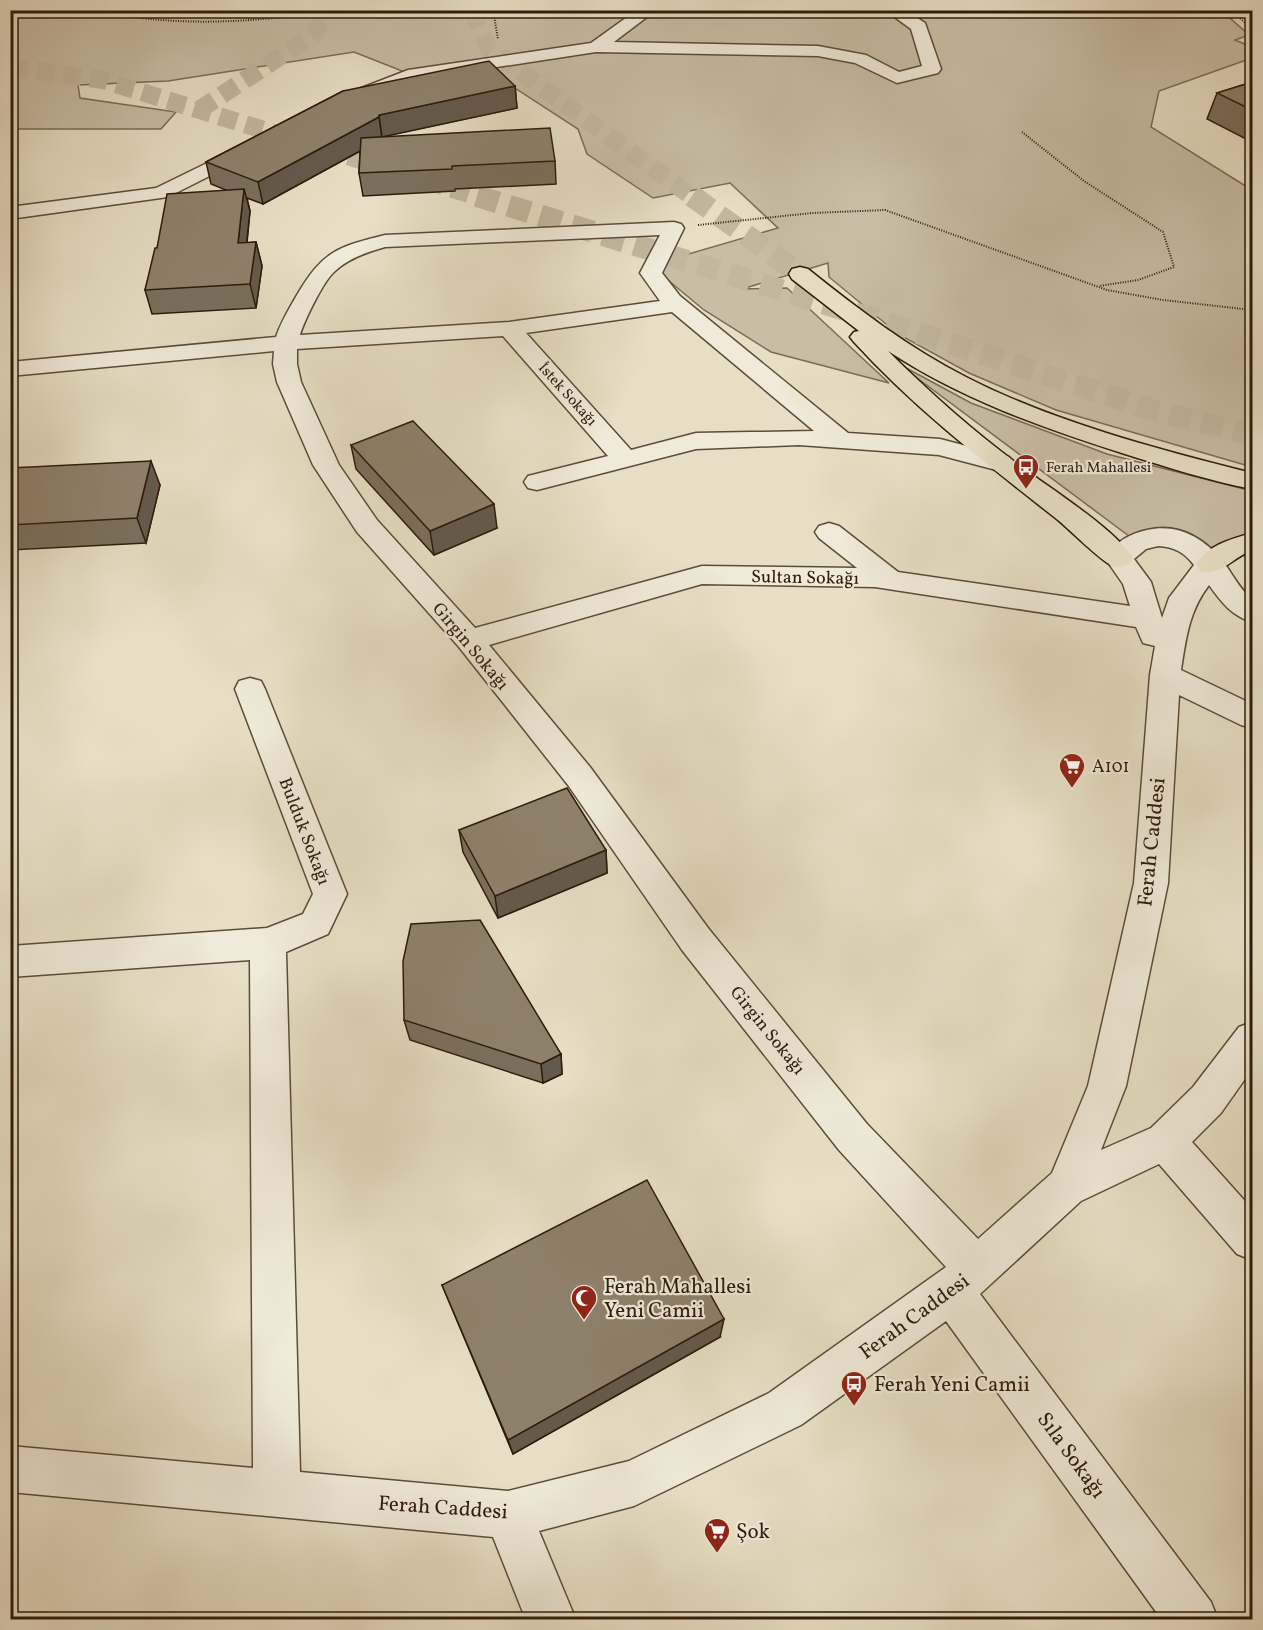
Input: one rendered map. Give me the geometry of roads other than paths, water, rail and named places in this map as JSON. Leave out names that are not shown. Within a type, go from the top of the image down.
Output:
[{"type":"main road","points":[[1119,558],[1100,540],[1000,463],[890,369],[800,274],[881,336],[946,377],[1013,407],[1101,439],[1178,463],[1252,481]]},
{"type":"main road","points":[[1210,564],[1234,547],[1252,542]]},
{"type":"street","points":[[596,47],[648,10]]},
{"type":"street","points":[[331,107],[408,75],[596,47],[818,51],[860,59],[897,78],[932,69],[919,27],[893,10]]},
{"type":"street","points":[[10,213],[161,193],[260,142]]},
{"type":"street","name":"Girgin Sokağı","points":[[676,305],[651,273],[674,228],[385,241],[369,244],[335,260],[321,273],[292,324],[286,344],[285,364],[289,382],[326,465],[367,526],[469,640],[579,776],[695,939],[854,1137],[964,1280]]},
{"type":"street","points":[[10,369],[286,344],[509,329],[676,305],[841,440]]},
{"type":"street","name":"İstek Sokağı","points":[[509,329],[627,460]]},
{"type":"street","points":[[537,482],[696,441],[799,436],[940,447],[1000,463]]},
{"type":"street","points":[[829,532],[890,580]]},
{"type":"street","points":[[1252,612],[1242,607],[1200,551],[1181,539],[1162,536],[1135,542],[1119,558],[1137,582],[1165,675],[1252,717]]},
{"type":"street","name":"Ferah Caddesi","points":[[10,1469],[508,1515],[634,1483],[785,1409],[964,1280],[1067,1187],[1107,1086],[1151,883],[1165,675],[1172,633],[1183,598],[1210,564]]},
{"type":"street","name":"Sultan Sokağı","points":[[469,640],[702,575],[890,580],[1148,619]]},
{"type":"street","name":"Bulduk Sokağı","points":[[10,962],[268,943],[316,924],[330,894],[250,689]]},
{"type":"street","points":[[268,943],[277,1493]]},
{"type":"street","points":[[1067,1187],[1165,1141],[1207,1100],[1252,1039]]},
{"type":"street","points":[[1165,1141],[1252,1239]]},
{"type":"street","name":"Sıla Sokağı","points":[[964,1280],[1193,1620]]},
{"type":"street","points":[[508,1515],[551,1620]]},
{"type":"tunnel","points":[[199,110],[313,35],[329,10]]},
{"type":"tunnel","points":[[475,10],[476,21],[489,49],[694,198]]},
{"type":"tunnel","points":[[10,67],[103,80],[482,198]]},
{"type":"tunnel","points":[[477,196],[900,327],[1149,409],[1252,435]]},
{"type":"tunnel","points":[[692,196],[800,274]]},
{"type":"place","name":"Ferah Mahallesi","points":[[1026,490]]},
{"type":"place","name":"A101","points":[[1072,789]]},
{"type":"place","name":"Ferah Mahallesi Yeni Camii","points":[[584,1321]]},
{"type":"place","name":"Ferah Yeni Camii","points":[[854,1407]]},
{"type":"place","name":"Şok","points":[[717,1554]]}]
